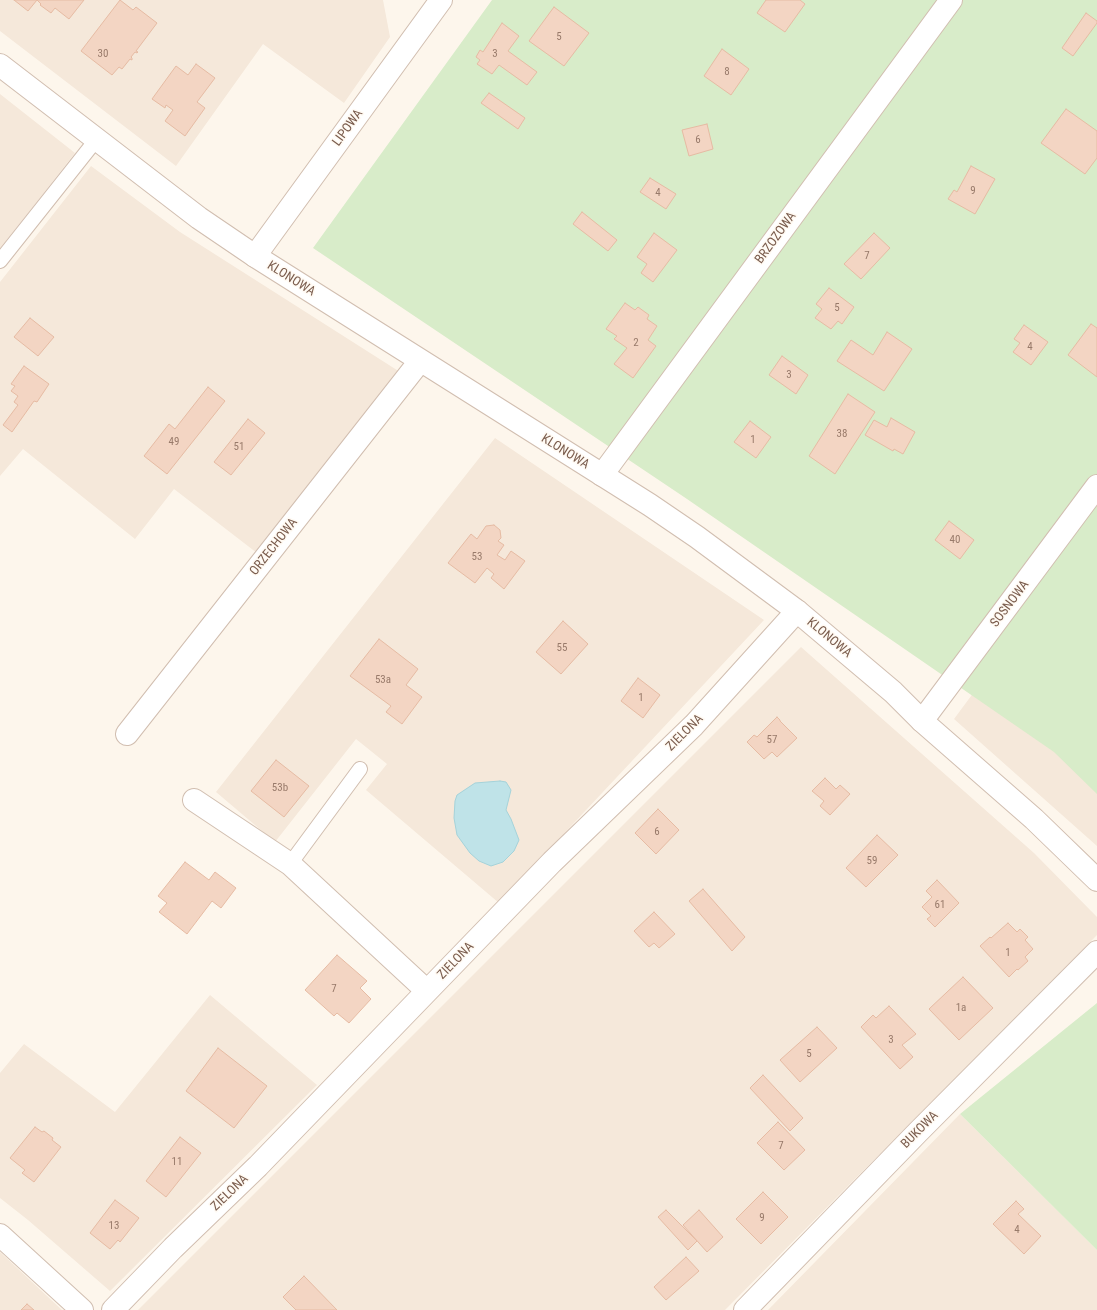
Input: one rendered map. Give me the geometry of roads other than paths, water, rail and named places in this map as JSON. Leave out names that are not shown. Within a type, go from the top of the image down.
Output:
[{"type":"street","name":"LIPOWA","points":[[255,256],[441,0]]},
{"type":"street","name":"BRZOZOWA","points":[[602,475],[951,0]]},
{"type":"street","name":"KLONOWA","points":[[0,65],[199,218],[255,256],[602,475],[697,537],[797,611],[893,692],[922,721],[1034,819],[1097,880]]},
{"type":"street","name":"ORZECHOWA","points":[[127,734],[420,361]]},
{"type":"street","name":"SOSNOWA","points":[[922,721],[1097,486]]},
{"type":"street","name":"ZIELONA","points":[[113,1310],[173,1248],[258,1166],[552,862],[694,726],[797,611]]},
{"type":"street","points":[[194,800],[290,864],[426,991]]},
{"type":"street","name":"BUKOWA","points":[[745,1310],[1097,952]]},
{"type":"street","points":[[0,1235],[82,1310]]},
{"type":"lane","points":[[0,261],[96,140]]},
{"type":"lane","points":[[290,864],[360,769]]},
{"type":"water","points":[[506,782],[511,790],[506,810],[519,840],[514,851],[503,862],[491,866],[479,861],[470,853],[457,835],[454,818],[455,801],[457,795],[475,783]]}]
